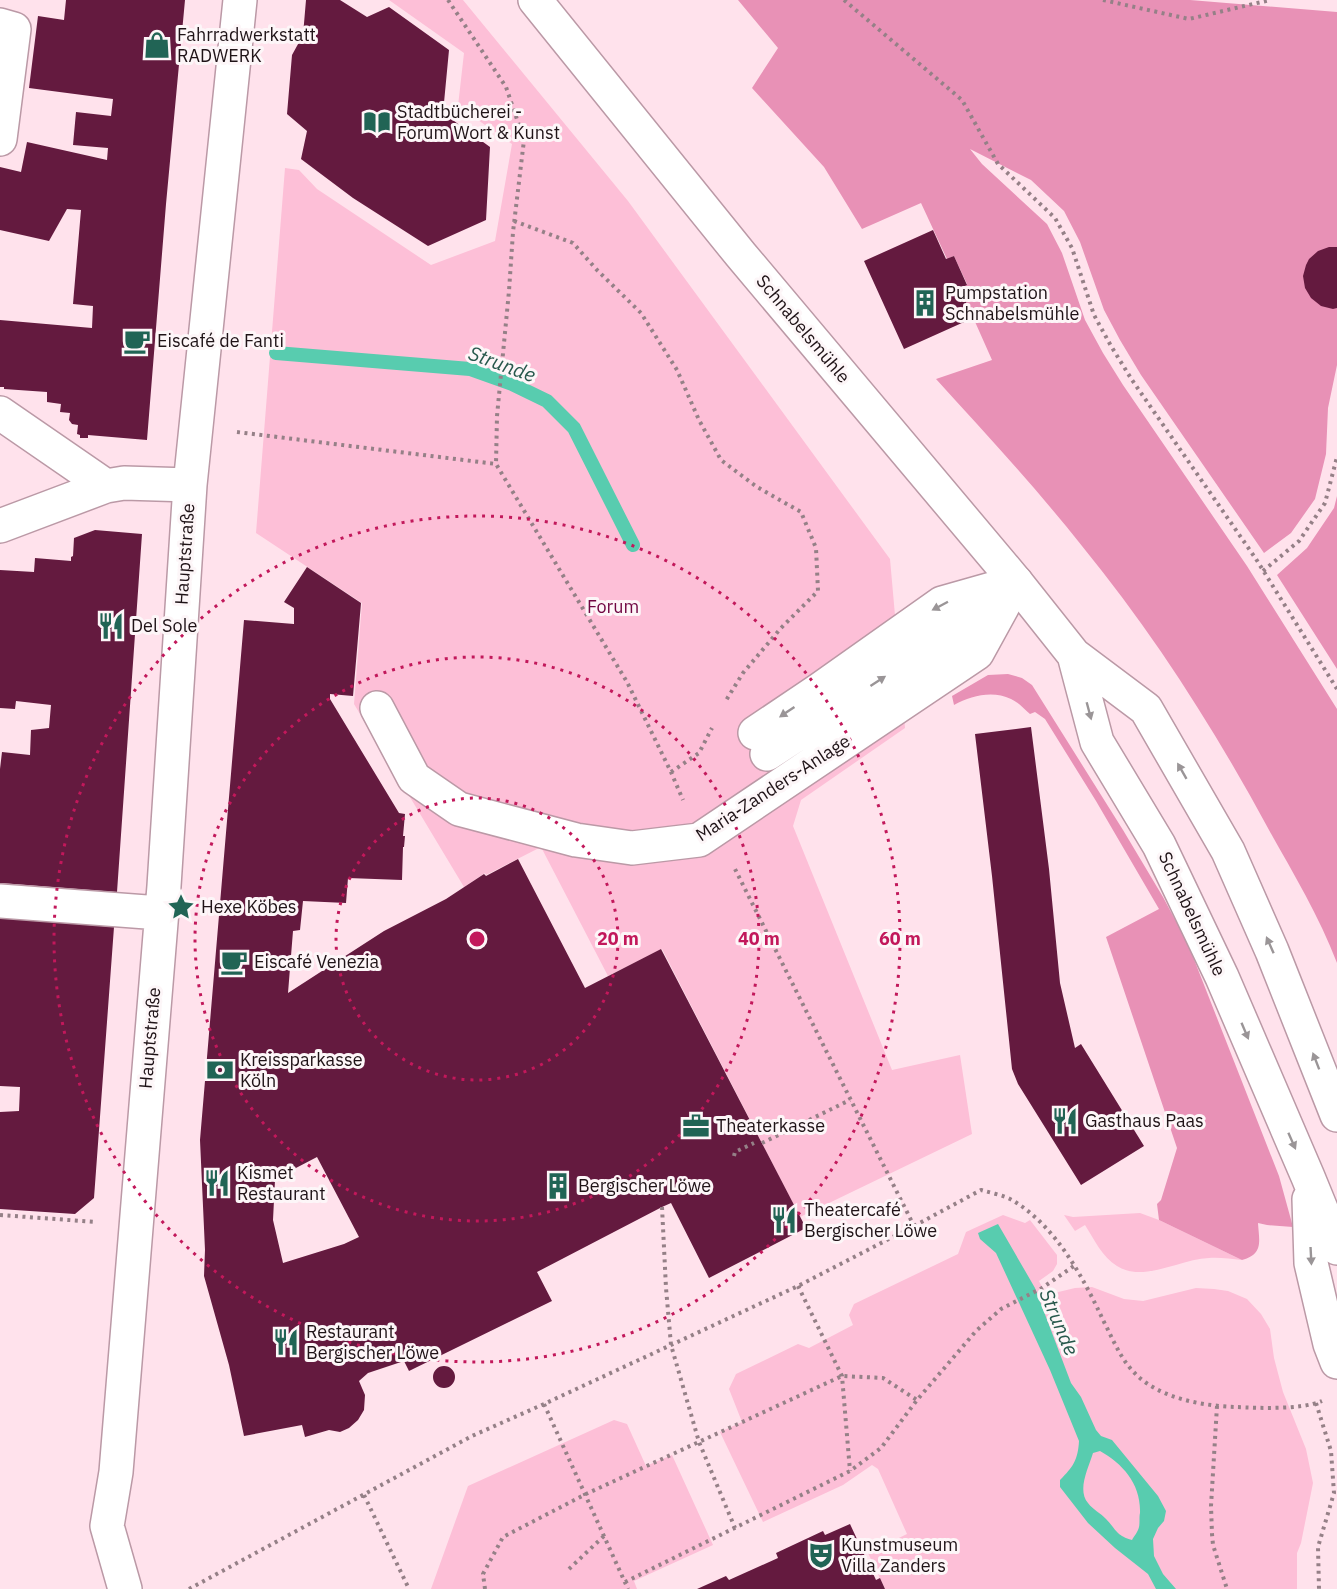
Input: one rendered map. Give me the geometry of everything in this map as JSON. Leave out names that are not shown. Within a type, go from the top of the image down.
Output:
[{"type":"street","name":"Hauptstraße","points":[[125,1589],[107,1526],[116,1472],[164,886],[190,484],[240,0]]},
{"type":"street","name":"Schnabelsmühle","points":[[535,0],[741,255],[1074,654],[1146,708],[1228,851],[1272,951],[1337,1115]]},
{"type":"street","points":[[0,25],[14,29],[0,139]]},
{"type":"street","points":[[0,413],[106,486]]},
{"type":"street","name":"Hauptstraße","points":[[0,526],[106,486],[124,483],[190,484]]},
{"type":"street","points":[[761,744],[956,630],[1016,582]]},
{"type":"street","name":"Maria-Zanders-Anlage","points":[[377,708],[414,778],[459,809],[576,840],[632,848],[706,835],[977,653],[1016,582]]},
{"type":"street","name":"Schnabelsmühle","points":[[1074,654],[1097,742],[1159,845],[1222,978],[1337,1248]]},
{"type":"street","points":[[0,901],[160,913]]},
{"type":"street","name":"Schnabelsmühle","points":[[1308,1177],[1311,1263],[1330,1344],[1337,1362]]},
{"type":"path","points":[[448,0],[506,87],[524,140],[514,221],[497,416],[496,464],[627,682],[671,772],[706,835],[722,841],[914,1226]]},
{"type":"path","points":[[844,0],[962,100],[998,164],[1055,218],[1072,248],[1094,315],[1111,346],[1263,570],[1337,689]]},
{"type":"path","points":[[1103,0],[1189,20],[1270,0]]},
{"type":"path","points":[[514,221],[573,243],[641,313],[677,370],[699,420],[722,460],[757,486],[801,512],[816,548],[818,591],[743,673],[724,703]]},
{"type":"path","points":[[196,431],[242,432],[496,464]]},
{"type":"path","points":[[1263,570],[1299,541],[1325,503],[1337,457]]},
{"type":"path","points":[[671,772],[699,753],[714,723]]},
{"type":"path","points":[[762,1143],[850,1100]]},
{"type":"path","points":[[734,1156],[735,1152],[754,1143]]},
{"type":"path","points":[[189,1589],[472,1436],[798,1286],[981,1190],[1010,1199],[1038,1219],[1074,1266],[1105,1322],[1119,1354],[1145,1382],[1183,1399],[1217,1406],[1276,1408],[1316,1404],[1331,1451],[1334,1493],[1318,1547],[1318,1589]]},
{"type":"path","points":[[662,1207],[671,1345],[699,1442],[735,1528]]},
{"type":"path","points":[[0,1215],[135,1225]]},
{"type":"path","points":[[625,1582],[850,1471],[881,1448],[976,1331],[1001,1309],[1042,1288],[1074,1266]]},
{"type":"path","points":[[798,1286],[842,1376],[850,1471]]},
{"type":"path","points":[[485,1589],[483,1574],[503,1538],[586,1494],[842,1376],[883,1378],[917,1401]]},
{"type":"path","points":[[544,1404],[628,1589]]},
{"type":"path","points":[[1217,1406],[1211,1506],[1212,1534],[1213,1545],[1227,1589]]},
{"type":"path","points":[[364,1494],[409,1589]]},
{"type":"path","points":[[569,1569],[605,1535]]},
{"type":"green space","name":"Forum","points":[[389,0],[463,0],[628,201],[890,559],[905,728],[801,800],[793,826],[892,1070],[960,1055],[972,1134],[800,1217],[662,949],[608,976],[541,847],[486,875],[485,873],[464,887],[354,704],[362,603],[256,533],[285,168],[299,170],[317,189],[431,265],[495,241],[512,144],[458,106],[464,53]]},
{"type":"green space","points":[[1140,1213],[1242,1260],[1198,1259],[1162,1269],[1127,1271],[1107,1258],[1085,1225],[1075,1231],[1064,1215],[1073,1217]]},
{"type":"green space","points":[[1003,1215],[1025,1223],[1030,1220],[1057,1255],[1057,1264],[1053,1271],[1039,1281],[1046,1295],[1075,1288],[1092,1287],[1124,1299],[1143,1301],[1196,1288],[1214,1289],[1228,1291],[1247,1299],[1261,1314],[1270,1329],[1274,1358],[1283,1392],[1306,1449],[1313,1483],[1297,1553],[1297,1589],[885,1589],[868,1553],[907,1534],[878,1469],[872,1465],[843,1485],[763,1522],[720,1432],[742,1422],[729,1389],[736,1374],[798,1344],[809,1348],[853,1325],[849,1315],[854,1304],[958,1254],[966,1232]]},
{"type":"green space","points":[[614,1420],[627,1424],[646,1466],[672,1455],[713,1545],[634,1581],[637,1589],[431,1589],[468,1486]]},
{"type":"shaded area","points":[[738,0],[1190,0],[1337,12],[1337,365],[1328,408],[1326,454],[1315,499],[1291,533],[1264,553],[1141,375],[1120,340],[1104,310],[1080,242],[1064,211],[1031,180],[970,149],[982,164],[1047,224],[1062,253],[1085,320],[1103,353],[1247,566],[1337,709],[1337,963],[1314,912],[1248,793],[1205,719],[1159,648],[1065,524],[936,379],[992,360],[960,288],[967,284],[954,256],[947,259],[921,203],[862,229],[824,167],[752,88],[778,48]]},
{"type":"shaded area","points":[[1337,496],[1337,669],[1277,575],[1307,548],[1334,508]]},
{"type":"shaded area","points":[[1008,674],[1022,678],[1032,685],[1123,830],[1188,944],[1279,1176],[1293,1227],[1258,1223],[1259,1246],[1254,1254],[1242,1260],[1159,1220],[1157,1204],[1161,1200],[1177,1148],[1106,937],[1159,909],[1045,719],[1035,712],[1030,714],[1019,704],[1004,696],[974,697],[954,705],[952,696],[988,675]]},
{"type":"shaded area","points":[[998,1224],[1035,1288],[1071,1383],[1081,1397],[1096,1430],[1101,1436],[1112,1440],[1158,1496],[1166,1511],[1164,1521],[1153,1539],[1154,1556],[1163,1574],[1176,1589],[1156,1589],[1148,1574],[1088,1523],[1060,1487],[1060,1480],[1076,1458],[1079,1441],[1050,1370],[996,1253],[980,1239],[978,1233]],"holes":[[[1100,1451],[1129,1476],[1140,1503],[1138,1531],[1132,1540],[1119,1534],[1090,1505],[1083,1492],[1093,1453]]]},
{"type":"building","points":[[66,0],[185,0],[147,440],[88,435],[88,438],[80,438],[77,434],[78,425],[72,424],[69,420],[70,413],[60,412],[61,404],[47,402],[47,392],[0,387],[0,320],[92,328],[93,306],[73,304],[81,210],[67,209],[49,241],[0,230],[0,167],[21,172],[27,142],[107,160],[108,148],[73,145],[76,112],[111,116],[113,99],[29,88],[38,16],[64,20]]},
{"type":"building","name":"Stadtbücherei - Forum Wort & Kunst","points":[[306,0],[340,0],[367,17],[389,7],[449,50],[443,113],[490,147],[486,220],[428,246],[353,198],[301,159],[307,131],[287,114],[292,55],[303,35]]},
{"type":"building","name":"Pumpstation Schnabelsmühle","points":[[933,230],[946,259],[954,256],[967,285],[960,288],[973,318],[904,349],[864,261]]},
{"type":"building","points":[[1337,247],[1337,308],[1333,309],[1321,306],[1311,298],[1305,288],[1303,276],[1309,259],[1318,251]]},
{"type":"building","points":[[95,530],[142,534],[117,892],[0,883],[2,752],[30,755],[31,730],[49,728],[51,705],[16,701],[15,709],[0,708],[0,570],[34,572],[35,558],[71,561],[74,538]]},
{"type":"building","points":[[307,567],[361,603],[353,696],[330,694],[330,699],[399,813],[405,814],[402,880],[348,878],[346,903],[303,901],[300,930],[293,931],[288,993],[384,931],[446,899],[484,874],[486,876],[518,859],[585,988],[661,949],[806,1228],[709,1278],[671,1203],[537,1272],[552,1301],[409,1371],[404,1361],[368,1373],[359,1381],[365,1395],[364,1410],[358,1420],[340,1432],[329,1430],[305,1437],[302,1425],[244,1436],[229,1365],[204,1276],[200,1140],[244,620],[294,624],[294,608],[284,602]],"holes":[[[317,1157],[359,1237],[283,1263],[273,1220],[275,1180],[295,1172],[294,1169]]]},
{"type":"building","points":[[1031,727],[1049,869],[1060,983],[1075,1048],[1081,1044],[1144,1146],[1081,1185],[1018,1084],[1012,1069],[975,734]]},
{"type":"building","points":[[0,918],[114,927],[94,1198],[75,1214],[0,1209],[0,1112],[19,1111],[20,1087],[0,1086]]},
{"type":"building","points":[[444,1366],[452,1369],[455,1377],[452,1385],[444,1388],[436,1385],[433,1377],[436,1369]]},
{"type":"building","name":"Kunstmuseum Villa Zanders","points":[[850,1524],[876,1580],[880,1578],[885,1589],[697,1589],[726,1576],[729,1580],[778,1558],[776,1553],[823,1531],[825,1535]]},
{"type":"waterway","name":"Strunde","points":[[276,353],[470,369],[512,384],[547,401],[574,428],[633,545]]},
{"type":"place","name":"Fahrradwerkstatt RADWERK","points":[[157,45]]},
{"type":"place","name":"Stadtbücherei - Forum Wort & Kunst","points":[[377,122]]},
{"type":"place","name":"Pumpstation Schnabelsmühle","points":[[925,303]]},
{"type":"place","name":"Eiscafé de Fanti","points":[[137,341]]},
{"type":"place","name":"Del Sole","points":[[111,626]]},
{"type":"place","name":"Hexe Köbes","points":[[181,907]]},
{"type":"place","name":"Eiscafé Venezia","points":[[234,962]]},
{"type":"place","name":"Kreissparkasse Köln","points":[[220,1070]]},
{"type":"place","name":"Gasthaus Paas","points":[[1065,1121]]},
{"type":"place","name":"Theaterkasse","points":[[696,1126]]},
{"type":"place","name":"Kismet Restaurant","points":[[217,1183]]},
{"type":"place","name":"Bergischer Löwe","points":[[558,1186]]},
{"type":"place","name":"Theatercafé Bergischer Löwe","points":[[784,1220]]},
{"type":"place","name":"Restaurant Bergischer Löwe","points":[[286,1342]]},
{"type":"place","name":"Kunstmuseum Villa Zanders","points":[[821,1555]]}]
